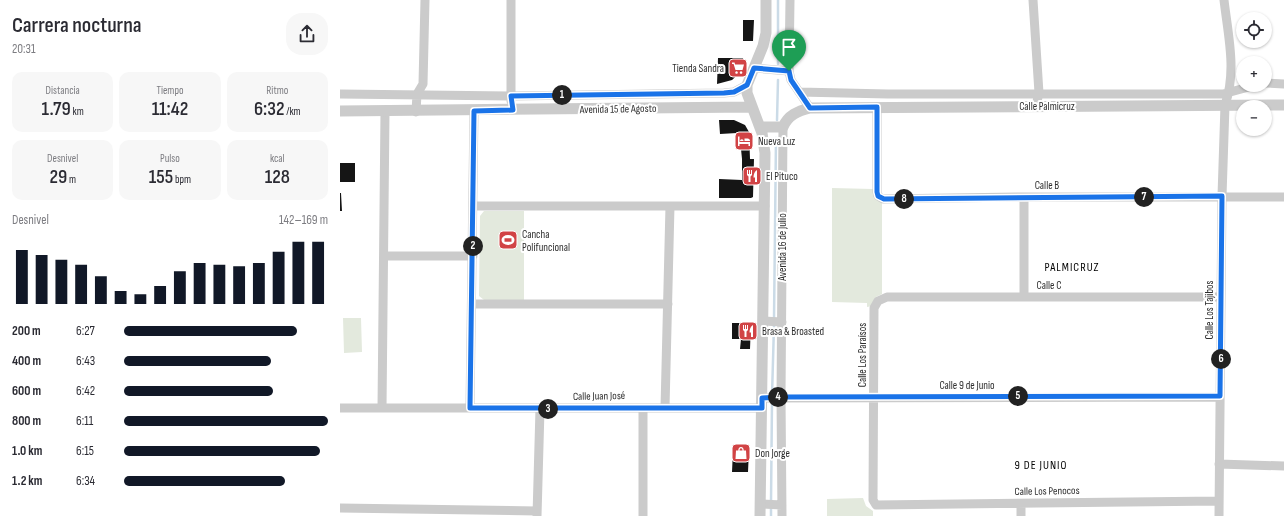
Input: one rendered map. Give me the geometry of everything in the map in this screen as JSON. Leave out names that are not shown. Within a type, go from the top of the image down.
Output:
[{"type":"street","points":[[416,112],[417,94],[423,84],[425,0]]},
{"type":"street","points":[[511,0],[511,96],[513,110]]},
{"type":"street","points":[[747,85],[763,46],[766,33],[766,0]]},
{"type":"street","points":[[774,127],[785,121],[792,114],[810,108],[786,71],[790,0]]},
{"type":"street","points":[[1033,0],[1039,93],[1036,106]]},
{"type":"street","name":"Calle Los Tajibos","points":[[1219,516],[1222,196],[1226,105],[1230,92],[1232,70],[1224,0]]},
{"type":"street","points":[[754,68],[786,71]]},
{"type":"street","points":[[1272,83],[1284,84]]},
{"type":"street","name":"Avenida 15 de Agosto","points":[[340,94],[511,96],[724,93],[734,92],[747,85]]},
{"type":"street","name":"Avenida 16 de Julio","points":[[747,85],[747,93],[752,107],[774,127],[780,322],[770,399],[771,504],[760,516]]},
{"type":"street","name":"Calle Palmicruz","points":[[799,92],[888,94],[1223,94],[1236,90]]},
{"type":"street","name":"Calle Palmicruz","points":[[810,108],[1284,105]]},
{"type":"street","name":"Avenida 15 de Agosto","points":[[340,112],[752,107]]},
{"type":"street","name":"Calle B","points":[[877,107],[877,192],[878,196],[884,199],[1222,196],[1284,197]]},
{"type":"street","points":[[470,408],[474,111]]},
{"type":"street","points":[[382,408],[385,112]]},
{"type":"street","name":"Avenida 16 de Julio","points":[[774,127],[765,153],[766,321],[770,399],[771,504],[782,516]]},
{"type":"street","points":[[1024,197],[1024,297]]},
{"type":"street","points":[[473,206],[765,206]]},
{"type":"street","points":[[665,408],[670,206]]},
{"type":"street","points":[[384,256],[473,256]]},
{"type":"street","name":"Calle C","points":[[878,301],[887,297],[1221,296]]},
{"type":"street","name":"Calle Los Paraísos","points":[[876,505],[873,500],[874,308],[878,301]]},
{"type":"street","points":[[472,304],[668,304]]},
{"type":"street","points":[[766,321],[780,322]]},
{"type":"street","name":"Calle 9 de Junio","points":[[770,399],[874,397],[1220,396]]},
{"type":"street","name":"Calle Juan José","points":[[340,408],[665,408],[770,399]]},
{"type":"street","points":[[643,408],[643,516]]},
{"type":"street","points":[[340,508],[441,512],[537,513],[540,409]]},
{"type":"street","points":[[1219,464],[1284,466]]},
{"type":"street","name":"Calle Los Penocos","points":[[876,505],[1219,501]]},
{"type":"street","points":[[1021,504],[1021,516]]},
{"type":"shaded area","points":[[832,188],[873,189],[882,202],[882,294],[876,297],[872,306],[867,307],[867,303],[832,302]]},
{"type":"shaded area","points":[[484,211],[524,211],[524,300],[484,300],[479,296],[480,216]]},
{"type":"shaded area","points":[[343,318],[361,318],[362,352],[344,353]]},
{"type":"shaded area","points":[[863,498],[866,506],[873,511],[873,516],[827,516],[827,499]]},
{"type":"building","points":[[743,20],[754,20],[753,41],[743,41]]},
{"type":"building","points":[[718,58],[743,58],[744,69],[732,80],[717,84]]},
{"type":"building","points":[[719,120],[734,120],[745,125],[749,132],[750,159],[754,159],[753,197],[751,198],[719,198],[719,179],[742,180],[742,159],[741,149],[738,149],[737,133],[720,134]]},
{"type":"building","points":[[340,163],[355,163],[355,182],[340,182]]},
{"type":"building","points":[[341,193],[342,211],[340,211]]},
{"type":"building","points":[[732,323],[751,323],[750,349],[740,349],[741,339],[732,339]]},
{"type":"building","points":[[733,450],[749,450],[748,472],[732,472]]},
{"type":"waterway","points":[[778,0],[778,64]]},
{"type":"waterway","points":[[777,120],[778,80]]},
{"type":"waterway","points":[[774,320],[776,138]]},
{"type":"waterway","points":[[772,396],[774,325]]},
{"type":"waterway","points":[[771,502],[772,401]]},
{"type":"waterway","points":[[771,507],[771,516]]},
{"type":"place","name":"Tienda Sandra","points":[[738,68]]},
{"type":"place","name":"Nueva Luz","points":[[744,141]]},
{"type":"place","name":"El Pituco","points":[[752,176]]},
{"type":"place","name":"Cancha Polifuncional","points":[[508,240]]},
{"type":"place","name":"Brasa & Broasted","points":[[748,331]]},
{"type":"place","name":"Don Jorge","points":[[741,453]]},
{"type":"district","name":"PALMICRUZ","points":[[1072,267]]},
{"type":"district","name":"9 DE JUNIO","points":[[1041,465]]},
{"type":"route","points":[[754,68],[789,71],[791,80],[810,108],[877,107],[877,192],[878,196],[884,199],[1222,196],[1220,396],[781,397],[762,398],[762,408],[470,408],[474,111],[513,110],[511,96],[734,92],[747,85],[754,68]]}]
